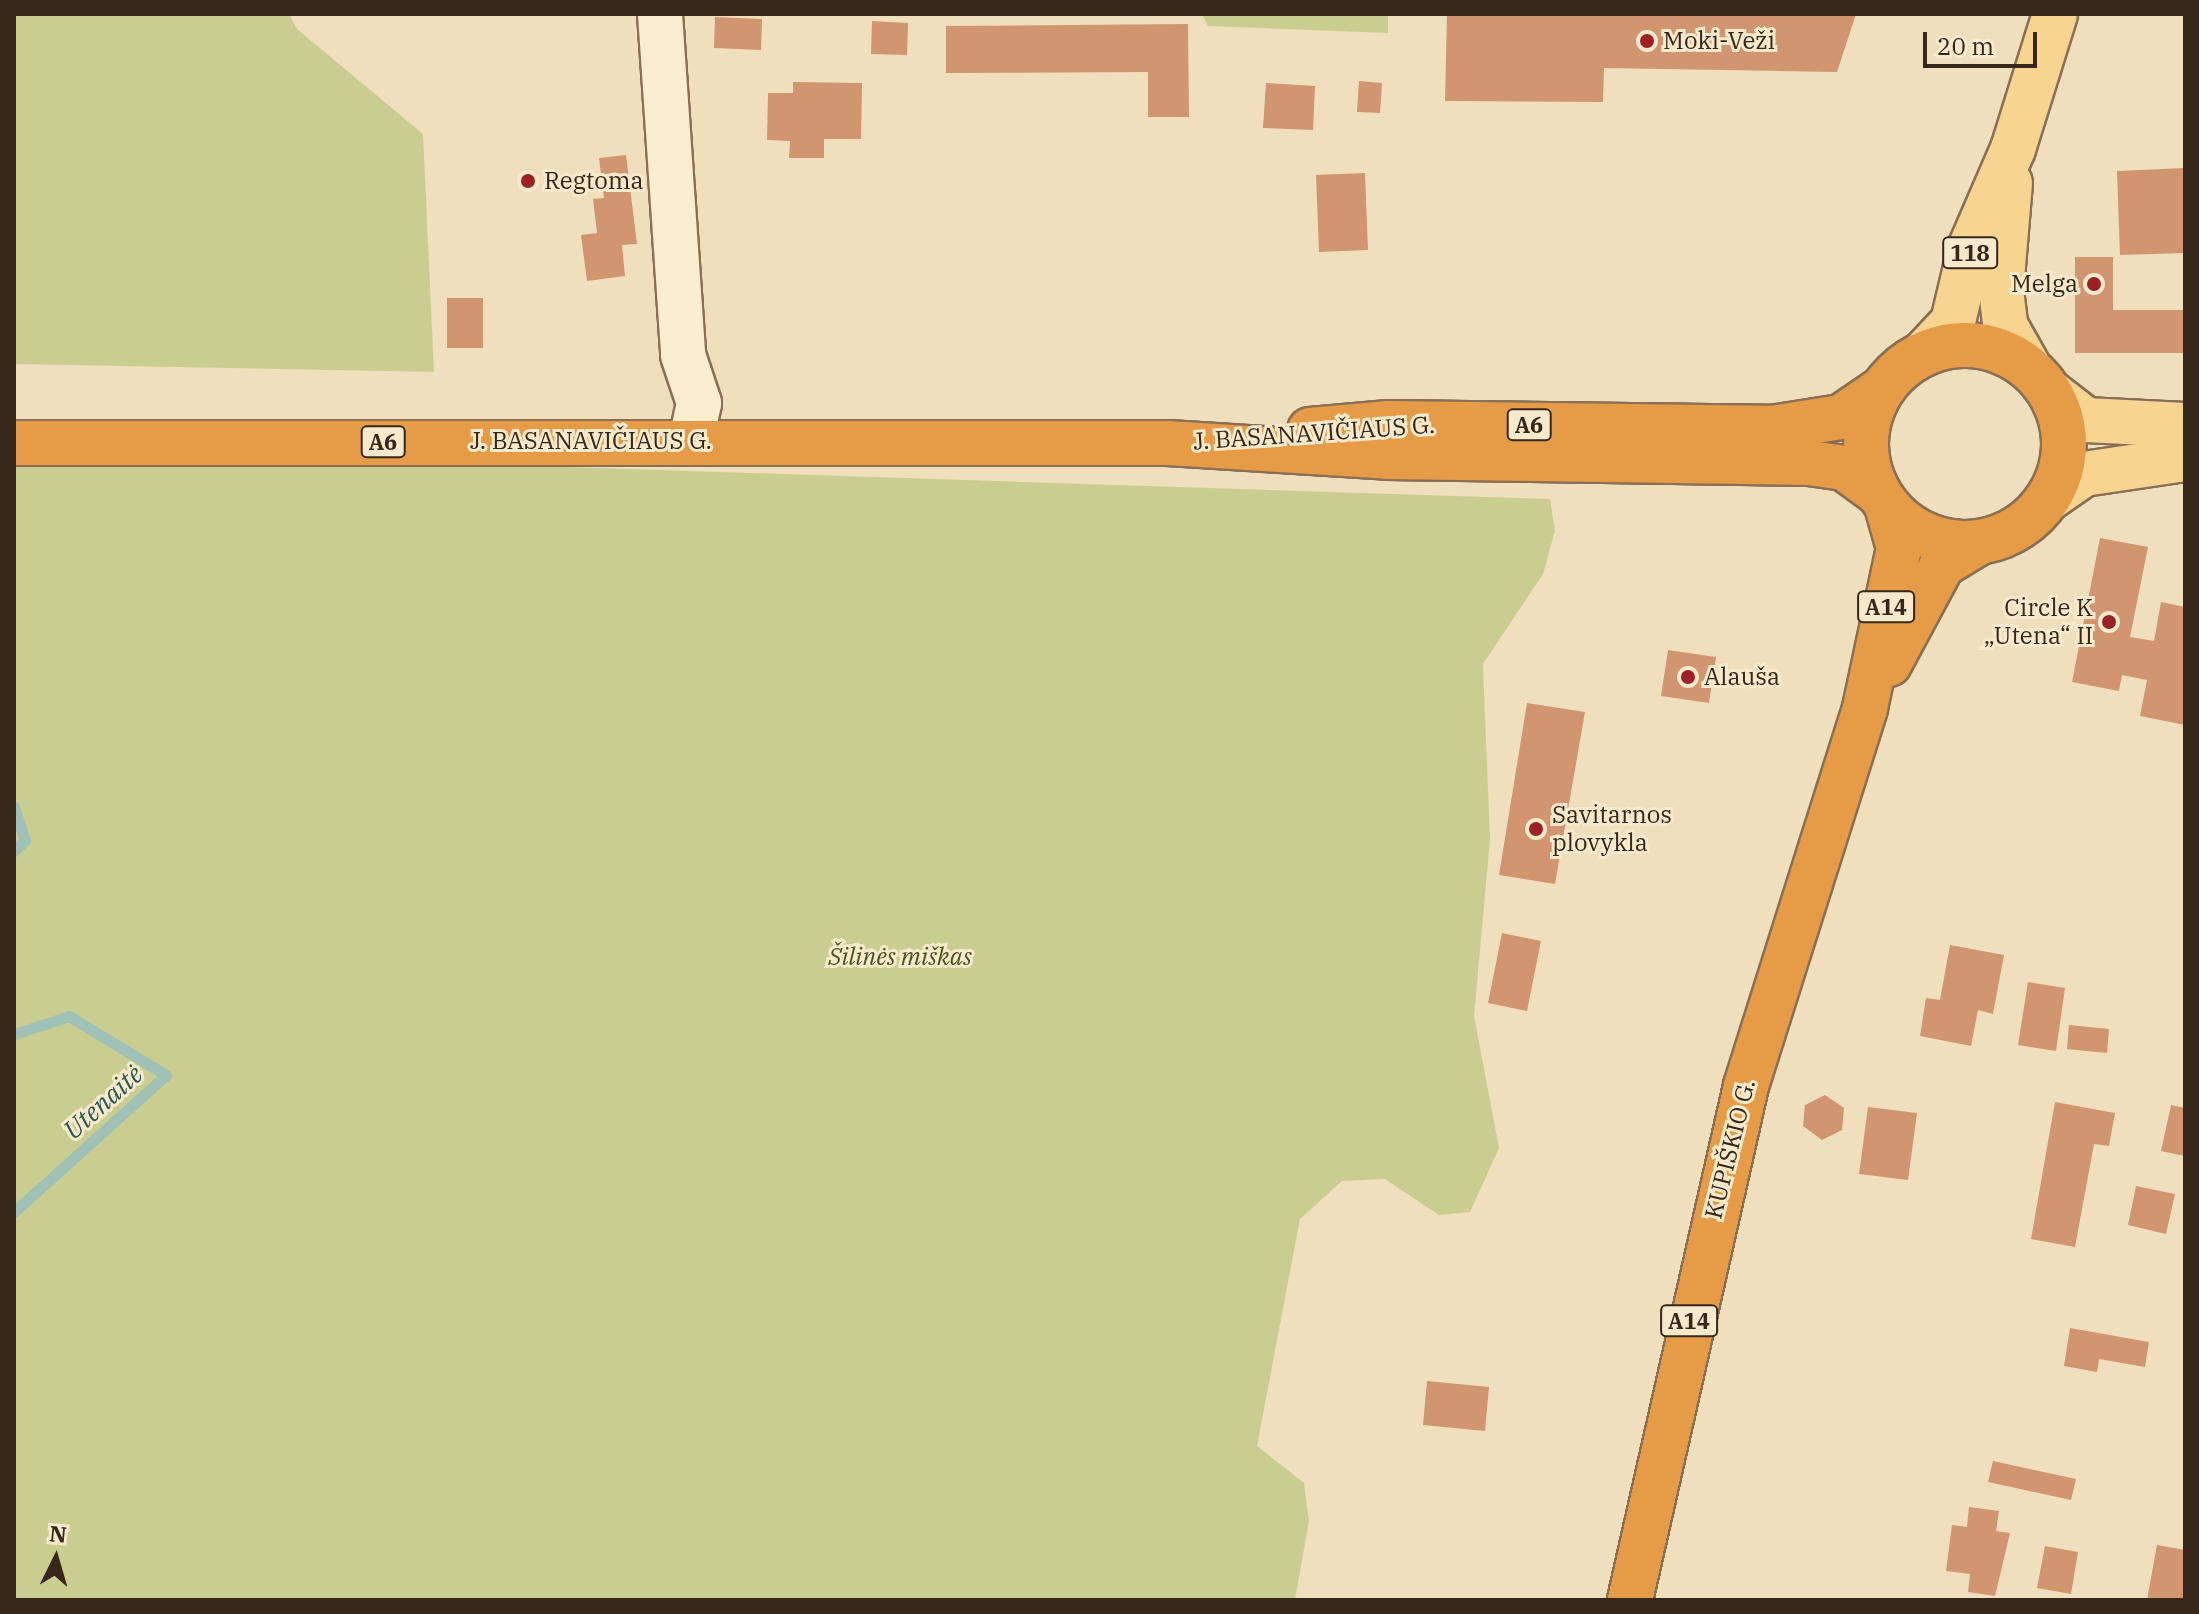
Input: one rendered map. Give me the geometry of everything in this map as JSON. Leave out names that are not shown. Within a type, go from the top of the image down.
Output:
[{"type":"highway","points":[[1978,345],[2039,380],[2065,446],[2048,499],[2018,528],[1978,543],[1928,537],[1882,499],[1865,439],[1882,389],[1925,352],[1978,345]]},
{"type":"highway","name":"J. BASANAVIČIAUS G.","points":[[1168,443],[1389,423],[1771,428],[1841,417],[1882,389]]},
{"type":"highway","name":"J. BASANAVIČIAUS G.","points":[[14,443],[691,440],[1168,443],[1388,457],[1809,463],[1844,468],[1882,499]]},
{"type":"highway","name":"KUPIŠKIO G.","points":[[1630,1600],[1735,1130],[1865,708],[1899,548],[1882,499]]},
{"type":"highway","name":"KUPIŠKIO G.","points":[[1865,708],[1942,565],[1978,543]]},
{"type":"main road","name":"118","points":[[1925,352],[1953,322],[1971,246],[2013,149],[2055,14]]},
{"type":"main road","name":"118","points":[[2013,149],[2001,290],[2005,325],[2039,380]]},
{"type":"main road","points":[[2039,380],[2086,420],[2185,425]]},
{"type":"main road","points":[[2048,499],[2084,474],[2185,459]]},
{"type":"street","points":[[660,14],[683,355],[699,403],[691,440]]},
{"type":"green space","points":[[14,14],[289,14],[297,29],[423,134],[434,372],[14,364]]},
{"type":"green space","points":[[1202,14],[1388,14],[1388,33],[1208,26]]},
{"type":"green space","name":"Šilinės miškas","points":[[474,464],[1550,499],[1555,531],[1543,574],[1483,664],[1490,839],[1474,1016],[1499,1148],[1470,1212],[1439,1215],[1385,1179],[1342,1181],[1300,1219],[1257,1446],[1304,1483],[1309,1521],[1295,1600],[14,1600],[14,466]]},
{"type":"building","name":"Moki-Veži","points":[[1447,14],[1856,14],[1837,72],[1604,68],[1603,102],[1445,101]]},
{"type":"building","points":[[715,17],[762,19],[761,50],[714,48]]},
{"type":"building","points":[[872,21],[908,23],[907,55],[871,54]]},
{"type":"building","points":[[1188,24],[1189,117],[1148,117],[1148,72],[946,73],[946,26]]},
{"type":"building","points":[[1359,81],[1382,83],[1380,113],[1357,112]]},
{"type":"building","points":[[793,82],[862,83],[861,139],[824,139],[824,158],[789,158],[790,141],[767,140],[768,93],[793,93]]},
{"type":"building","points":[[1266,83],[1315,86],[1313,130],[1263,128]]},
{"type":"building","points":[[626,155],[637,244],[622,245],[625,276],[587,281],[581,235],[597,233],[593,199],[604,198],[599,158]]},
{"type":"building","points":[[2185,168],[2185,253],[2120,255],[2117,171]]},
{"type":"building","points":[[1365,173],[1368,250],[1319,252],[1316,175]]},
{"type":"building","name":"Melga","points":[[2075,257],[2113,257],[2113,310],[2185,310],[2185,353],[2075,353]]},
{"type":"building","points":[[447,298],[483,298],[483,348],[447,348]]},
{"type":"building","name":"Circle K „Utena“ II","points":[[2100,538],[2148,547],[2130,637],[2154,641],[2161,602],[2185,607],[2185,725],[2140,716],[2147,680],[2122,675],[2119,691],[2072,682]]},
{"type":"building","name":"Alauša","points":[[1668,650],[1716,657],[1709,703],[1661,696]]},
{"type":"building","points":[[1527,703],[1585,712],[1555,884],[1499,875]]},
{"type":"building","points":[[1502,933],[1541,941],[1527,1011],[1488,1003]]},
{"type":"building","points":[[1950,945],[2004,955],[1993,1014],[1978,1010],[1971,1046],[1920,1036],[1926,998],[1940,1000]]},
{"type":"building","points":[[2028,982],[2065,988],[2056,1051],[2018,1045]]},
{"type":"building","points":[[2069,1025],[2109,1029],[2107,1053],[2067,1049]]},
{"type":"building","points":[[1825,1095],[1844,1108],[1842,1130],[1822,1140],[1803,1126],[1805,1105]]},
{"type":"building","points":[[2055,1102],[2115,1113],[2109,1146],[2094,1144],[2075,1247],[2031,1239]]},
{"type":"building","points":[[2171,1105],[2185,1108],[2185,1156],[2161,1151]]},
{"type":"building","points":[[1868,1107],[1917,1113],[1908,1180],[1859,1174]]},
{"type":"building","points":[[2136,1186],[2175,1194],[2166,1234],[2128,1225]]},
{"type":"building","points":[[2070,1328],[2149,1342],[2145,1367],[2099,1359],[2097,1372],[2064,1366]]},
{"type":"building","points":[[1427,1381],[1489,1387],[1485,1431],[1423,1425]]},
{"type":"building","points":[[1993,1461],[2076,1479],[2071,1500],[1988,1482]]},
{"type":"building","points":[[1969,1507],[1999,1511],[1996,1531],[2010,1533],[1995,1596],[1968,1592],[1970,1574],[1946,1571],[1952,1525],[1967,1527]]},
{"type":"building","points":[[2157,1545],[2185,1550],[2185,1600],[2147,1600]]},
{"type":"building","points":[[2045,1546],[2078,1552],[2071,1594],[2037,1588]]},
{"type":"waterway","name":"Utenaitė","points":[[14,807],[25,840],[14,851]]},
{"type":"waterway","name":"Utenaitė","points":[[14,1034],[69,1016],[166,1075],[14,1212]]},
{"type":"place","name":"Moki-Veži","points":[[1647,41]]},
{"type":"place","name":"Regtoma","points":[[528,181]]},
{"type":"place","name":"Melga","points":[[2094,284]]},
{"type":"place","name":"Circle K „Utena“ II","points":[[2109,622]]},
{"type":"place","name":"Alauša","points":[[1688,677]]},
{"type":"place","name":"Savitarnos plovykla","points":[[1536,829]]}]
